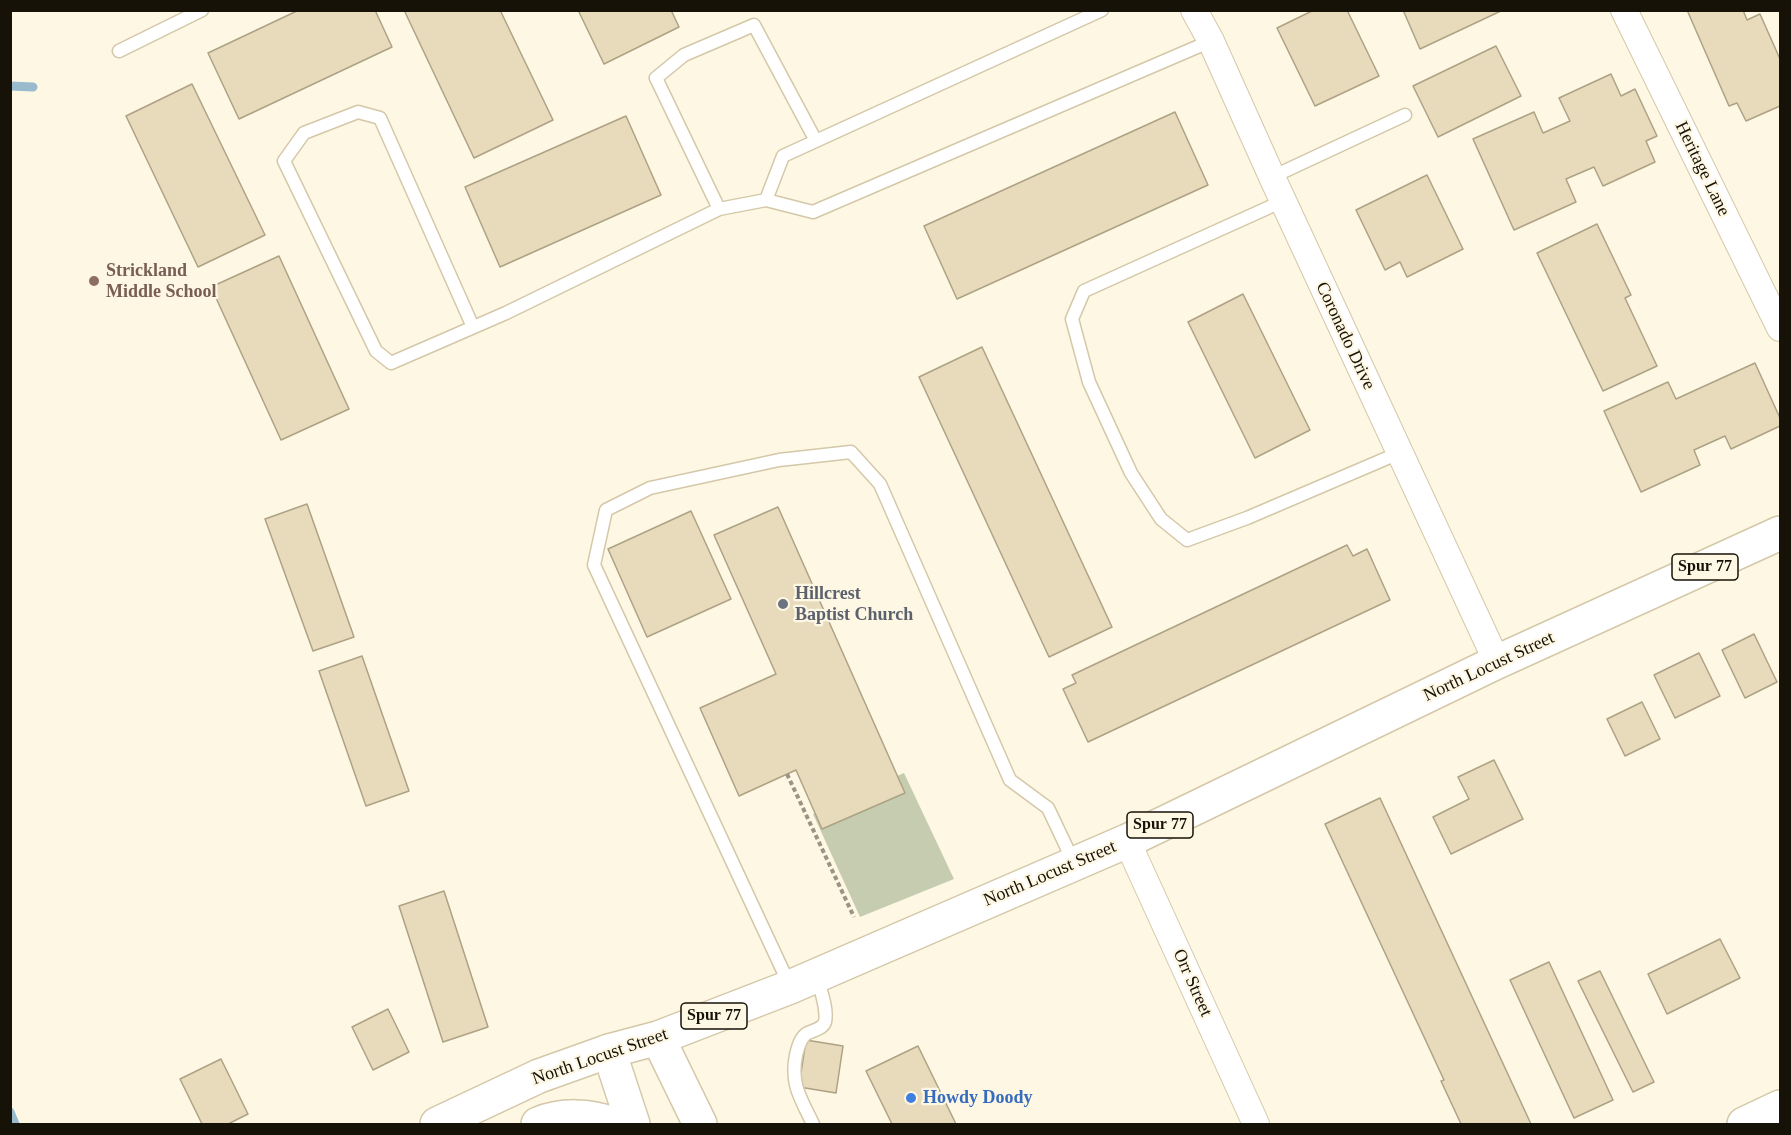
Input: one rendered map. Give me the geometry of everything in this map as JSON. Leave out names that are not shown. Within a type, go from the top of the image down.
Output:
[{"type":"main road","name":"North Locust Street","points":[[437,1125],[539,1076],[609,1051],[658,1038],[804,982],[1127,841],[1497,662],[1780,533]]},
{"type":"main road","points":[[658,1038],[700,1125]]},
{"type":"main road","points":[[609,1051],[633,1125]]},
{"type":"main road","points":[[1744,1125],[1780,1107]]},
{"type":"main road","points":[[538,1125],[552,1118],[596,1118],[613,1125]]},
{"type":"street","name":"Coronado Drive","points":[[1194,10],[1211,40],[1283,201],[1497,662]]},
{"type":"street","name":"Heritage Lane","points":[[1624,10],[1780,328]]},
{"type":"street","name":"Orr Street","points":[[1127,841],[1256,1125]]},
{"type":"lane","points":[[119,51],[202,10]]},
{"type":"lane","points":[[766,200],[783,156],[1102,10]]},
{"type":"lane","points":[[719,209],[656,78],[684,55],[754,25],[816,141]]},
{"type":"lane","points":[[472,327],[380,118],[358,112],[304,133],[284,161],[376,351],[391,363],[472,327],[719,209],[766,200],[813,212],[1211,40]]},
{"type":"lane","points":[[1272,177],[1405,116]]},
{"type":"lane","points":[[1283,201],[1084,291],[1072,319],[1093,392],[1131,473],[1161,519],[1187,540],[1247,518],[1399,453]]},
{"type":"lane","points":[[813,1125],[795,1086],[794,1077],[798,1045],[806,1034],[822,1026],[825,1022],[825,1010],[804,982],[594,565],[606,510],[650,488],[779,460],[851,452],[880,484],[1010,780],[1048,808],[1074,863]]},
{"type":"path","points":[[787,774],[854,917]]},
{"type":"green space","points":[[904,773],[954,879],[860,917],[813,814]]},
{"type":"building","points":[[299,10],[375,10],[392,47],[239,119],[208,53]]},
{"type":"building","points":[[404,10],[500,10],[553,120],[474,158]]},
{"type":"building","points":[[578,10],[671,10],[679,27],[604,64]]},
{"type":"building","points":[[1314,10],[1347,10],[1379,76],[1315,106],[1277,28]]},
{"type":"building","points":[[1403,10],[1503,10],[1420,49]]},
{"type":"building","points":[[1687,10],[1743,10],[1747,20],[1760,14],[1780,59],[1780,106],[1746,121],[1737,103],[1729,106]]},
{"type":"building","points":[[1496,46],[1521,96],[1438,137],[1413,86]]},
{"type":"building","points":[[1611,74],[1621,96],[1635,89],[1657,136],[1646,141],[1655,162],[1603,186],[1594,167],[1566,179],[1576,202],[1514,230],[1473,139],[1534,112],[1543,133],[1570,121],[1559,98]]},
{"type":"building","points":[[192,84],[265,235],[198,267],[126,116]]},
{"type":"building","points":[[1175,112],[1208,185],[957,299],[924,226]]},
{"type":"building","points":[[626,116],[661,195],[500,267],[465,187]]},
{"type":"building","points":[[1427,175],[1463,249],[1407,277],[1400,262],[1385,270],[1356,210]]},
{"type":"building","points":[[1597,224],[1631,295],[1625,298],[1657,366],[1603,391],[1537,253]]},
{"type":"building","points":[[279,256],[349,409],[281,440],[211,287]]},
{"type":"building","points":[[1243,294],[1310,430],[1255,458],[1188,322]]},
{"type":"building","points":[[982,347],[1112,627],[1049,657],[919,377]]},
{"type":"building","points":[[1755,363],[1780,418],[1780,426],[1731,449],[1725,436],[1694,450],[1700,465],[1641,492],[1604,411],[1668,382],[1676,399]]},
{"type":"building","points":[[307,504],[354,637],[313,651],[265,519]]},
{"type":"building","name":"Hillcrest Baptist Church","points":[[778,507],[905,793],[822,829],[796,770],[739,796],[700,708],[776,674],[714,535]]},
{"type":"building","points":[[691,511],[731,599],[647,637],[608,549]]},
{"type":"building","points":[[1347,545],[1353,556],[1367,549],[1390,600],[1088,742],[1063,689],[1076,683],[1072,675]]},
{"type":"building","points":[[1754,634],[1777,682],[1745,698],[1722,650]]},
{"type":"building","points":[[1699,653],[1720,696],[1675,718],[1654,675]]},
{"type":"building","points":[[362,656],[409,791],[366,806],[319,671]]},
{"type":"building","points":[[1642,702],[1660,739],[1625,756],[1607,719]]},
{"type":"building","points":[[1494,760],[1523,819],[1451,854],[1433,817],[1469,799],[1458,777]]},
{"type":"building","points":[[1380,798],[1531,1124],[1461,1124],[1441,1081],[1444,1080],[1325,824]]},
{"type":"building","points":[[444,891],[488,1027],[443,1042],[399,906]]},
{"type":"building","points":[[1720,939],[1740,978],[1667,1014],[1648,974]]},
{"type":"building","points":[[1549,962],[1613,1100],[1574,1118],[1510,980]]},
{"type":"building","points":[[1600,971],[1654,1082],[1633,1092],[1578,981]]},
{"type":"building","points":[[388,1009],[409,1052],[373,1070],[352,1027]]},
{"type":"building","points":[[806,1040],[843,1046],[836,1093],[799,1087]]},
{"type":"building","name":"Howdy Doody","points":[[918,1046],[956,1124],[892,1124],[866,1071]]},
{"type":"building","points":[[221,1059],[248,1114],[228,1124],[202,1124],[180,1079]]},
{"type":"waterway","points":[[10,86],[33,87]]},
{"type":"waterway","points":[[10,1112],[15,1124]]},
{"type":"place","name":"Strickland Middle School","points":[[94,281]]},
{"type":"place","name":"Hillcrest Baptist Church","points":[[783,604]]},
{"type":"place","name":"Howdy Doody","points":[[911,1098]]}]
